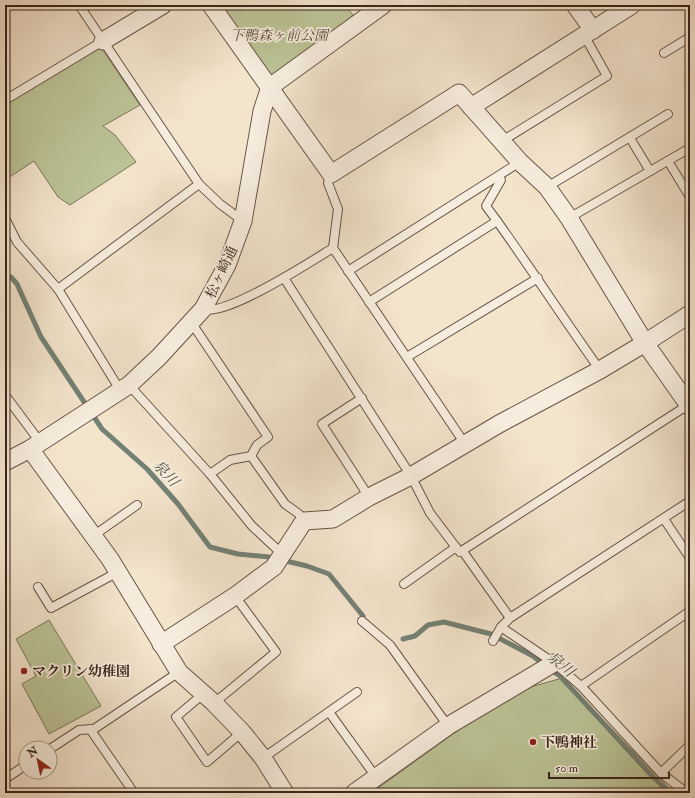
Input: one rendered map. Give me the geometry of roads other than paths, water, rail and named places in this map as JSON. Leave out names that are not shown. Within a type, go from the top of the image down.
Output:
[{"type":"street","points":[[103,41],[163,5]]},
{"type":"street","points":[[211,5],[331,174],[459,93],[520,162],[547,187],[569,218],[645,343],[689,406]]},
{"type":"street","points":[[270,87],[383,5]]},
{"type":"street","points":[[575,5],[588,33]]},
{"type":"street","points":[[471,107],[632,5]]},
{"type":"street","name":"松ヶ崎通","points":[[5,462],[35,445],[125,388],[159,357],[203,309],[227,265],[243,221],[262,111],[270,87]]},
{"type":"street","points":[[161,644],[235,596],[278,560],[304,521],[333,519],[368,497],[412,476],[499,424],[600,370],[690,314]]},
{"type":"street","points":[[35,445],[93,536],[118,572],[179,672],[242,732],[263,758],[285,793]]},
{"type":"street","points":[[354,793],[448,726],[549,667]]},
{"type":"lane","points":[[79,5],[199,184],[220,204],[243,221]]},
{"type":"lane","points":[[502,141],[607,76],[588,33]]},
{"type":"lane","points":[[664,54],[690,37]]},
{"type":"lane","points":[[5,100],[103,41]]},
{"type":"lane","points":[[547,187],[668,114]]},
{"type":"lane","points":[[630,138],[650,171]]},
{"type":"lane","points":[[569,218],[690,148]]},
{"type":"lane","points":[[668,161],[690,197]]},
{"type":"lane","points":[[348,271],[520,162]]},
{"type":"lane","points":[[331,174],[328,183],[338,209],[333,248],[465,444]]},
{"type":"lane","points":[[499,176],[501,180],[486,206],[538,278],[562,316],[600,370]]},
{"type":"lane","points":[[58,289],[199,184]]},
{"type":"lane","points":[[5,218],[17,242],[58,289],[125,388],[210,474],[278,560]]},
{"type":"lane","points":[[369,302],[497,221]]},
{"type":"lane","points":[[203,309],[208,311],[232,305],[284,278],[333,248]]},
{"type":"lane","points":[[284,278],[412,476],[430,514],[458,549],[464,553],[510,618]]},
{"type":"lane","points":[[407,357],[538,278]]},
{"type":"lane","points":[[191,322],[268,437],[257,445],[251,456]]},
{"type":"lane","points":[[5,395],[35,445]]},
{"type":"lane","points":[[362,398],[322,424],[368,497]]},
{"type":"lane","points":[[404,584],[689,406]]},
{"type":"lane","points":[[210,474],[230,460],[251,456]]},
{"type":"lane","points":[[251,456],[285,504],[299,514],[304,521]]},
{"type":"lane","points":[[493,641],[501,627],[510,618],[690,501]]},
{"type":"lane","points":[[93,536],[137,505]]},
{"type":"lane","points":[[664,518],[690,558]]},
{"type":"lane","points":[[38,587],[51,608],[118,572]]},
{"type":"lane","points":[[235,596],[276,652],[209,699],[176,717],[207,762],[242,732]]},
{"type":"lane","points":[[580,686],[690,611]]},
{"type":"lane","points":[[362,621],[390,645],[448,726]]},
{"type":"lane","points":[[501,627],[549,667],[580,686],[661,773],[687,793]]},
{"type":"lane","points":[[58,744],[78,730],[94,729],[179,672]]},
{"type":"lane","points":[[263,758],[357,692]]},
{"type":"lane","points":[[329,712],[376,777]]},
{"type":"lane","points":[[90,729],[134,793]]},
{"type":"lane","points":[[661,773],[690,745]]},
{"type":"lane","points":[[5,779],[18,770]]},
{"type":"waterway","name":"泉川","points":[[5,277],[11,277],[17,284],[41,337],[102,429],[147,469],[178,504],[210,547],[238,554],[269,557],[307,566],[329,574],[363,616]]},
{"type":"waterway","name":"泉川","points":[[403,639],[415,636],[428,625],[444,622],[491,634],[533,656],[544,665]]},
{"type":"waterway","name":"泉川","points":[[550,669],[560,676],[653,777],[670,793]]},
{"type":"place","name":"マクリン幼稚園","points":[[24,671]]},
{"type":"place","name":"下鴨神社","points":[[533,742]]},
{"type":"park label","name":"下鴨森ヶ前公園","points":[[279,35]]}]
